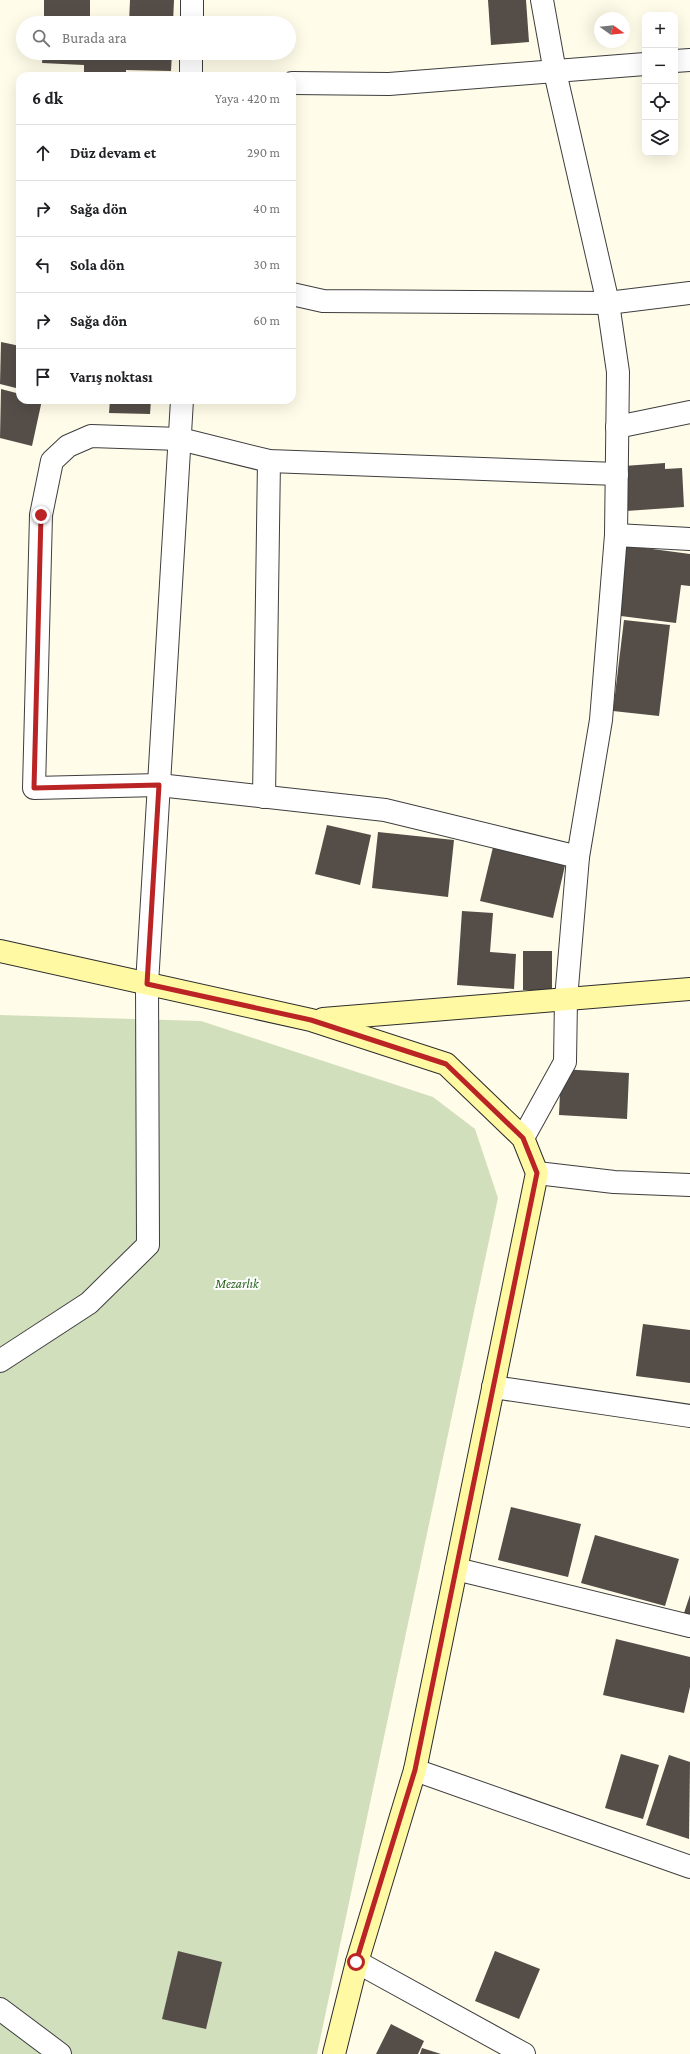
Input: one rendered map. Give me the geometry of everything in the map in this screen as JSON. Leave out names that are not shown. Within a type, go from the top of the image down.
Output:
[{"type":"street","points":[[192,0],[192,16]]},
{"type":"street","points":[[523,1138],[565,1062],[566,999],[578,857],[601,720],[616,535],[618,372],[608,303],[555,72],[542,0]]},
{"type":"street","points":[[191,60],[191,72]]},
{"type":"street","points":[[678,61],[690,60]]},
{"type":"street","points":[[296,83],[389,84],[642,64]]},
{"type":"street","points":[[296,295],[323,301],[608,303],[690,293]]},
{"type":"street","points":[[0,1361],[89,1303],[148,1245],[147,984],[182,404]]},
{"type":"street","points":[[617,427],[690,412]]},
{"type":"street","points":[[578,857],[385,810],[159,785],[34,788],[41,515],[52,461],[68,446],[91,436],[180,439],[269,461],[616,474]]},
{"type":"street","points":[[264,797],[269,461]]},
{"type":"street","points":[[616,535],[690,539]]},
{"type":"street","points":[[0,951],[311,1020],[446,1064],[523,1138],[537,1173],[415,1770],[356,1962],[334,2054]]},
{"type":"street","points":[[311,1020],[690,989]]},
{"type":"street","points":[[537,1173],[614,1182],[690,1185]]},
{"type":"street","points":[[493,1387],[690,1416]]},
{"type":"street","points":[[456,1568],[690,1626]]},
{"type":"street","points":[[415,1770],[690,1867]]},
{"type":"street","points":[[356,1962],[524,2054]]},
{"type":"street","points":[[0,2009],[60,2054]]},
{"type":"green space","name":"Mezarlık","points":[[0,1015],[201,1021],[433,1097],[475,1129],[498,1198],[317,2054],[0,2054]]},
{"type":"building","points":[[44,0],[90,0],[90,16],[44,16]]},
{"type":"building","points":[[130,0],[174,0],[173,16],[129,16]]},
{"type":"building","points":[[488,0],[526,0],[529,42],[491,45]]},
{"type":"building","points":[[42,60],[172,60],[171,71],[126,70],[126,72],[84,72],[84,65],[42,63]]},
{"type":"building","points":[[1,342],[16,345],[16,388],[0,384]]},
{"type":"building","points":[[1,389],[16,393],[16,404],[41,404],[32,446],[0,438]]},
{"type":"building","points":[[110,404],[151,404],[150,414],[109,413]]},
{"type":"building","points":[[665,463],[665,469],[682,468],[684,507],[626,511],[624,466]]},
{"type":"building","points":[[622,545],[690,554],[690,586],[681,585],[676,623],[613,615]]},
{"type":"building","points":[[624,620],[670,625],[659,716],[613,711]]},
{"type":"building","points":[[327,825],[371,835],[360,885],[315,874]]},
{"type":"building","points":[[378,832],[454,840],[448,897],[372,888]]},
{"type":"building","points":[[494,843],[566,861],[553,918],[480,901]]},
{"type":"building","points":[[462,911],[493,913],[490,952],[516,954],[514,989],[457,985]]},
{"type":"building","points":[[523,951],[552,951],[552,990],[523,990]]},
{"type":"building","points":[[561,1069],[629,1073],[627,1119],[559,1115]]},
{"type":"building","points":[[643,1324],[690,1330],[690,1383],[636,1376]]},
{"type":"building","points":[[511,1507],[581,1524],[568,1577],[498,1560]]},
{"type":"building","points":[[595,1535],[679,1559],[665,1606],[581,1583]]},
{"type":"building","points":[[690,1595],[690,1618],[683,1616]]},
{"type":"building","points":[[616,1639],[690,1657],[690,1687],[684,1713],[603,1695]]},
{"type":"building","points":[[621,1754],[659,1765],[643,1819],[605,1808]]},
{"type":"building","points":[[669,1755],[690,1762],[689,1839],[646,1825]]},
{"type":"building","points":[[178,1951],[222,1962],[206,2029],[162,2019]]},
{"type":"building","points":[[495,1951],[540,1969],[519,2019],[475,2001]]},
{"type":"building","points":[[391,2024],[424,2041],[418,2054],[376,2054]]},
{"type":"building","points":[[422,2048],[441,2054],[420,2054]]},
{"type":"route","points":[[41,515],[34,788],[159,785],[147,984],[311,1020],[446,1064],[523,1138],[537,1173],[415,1770],[356,1962]]}]
